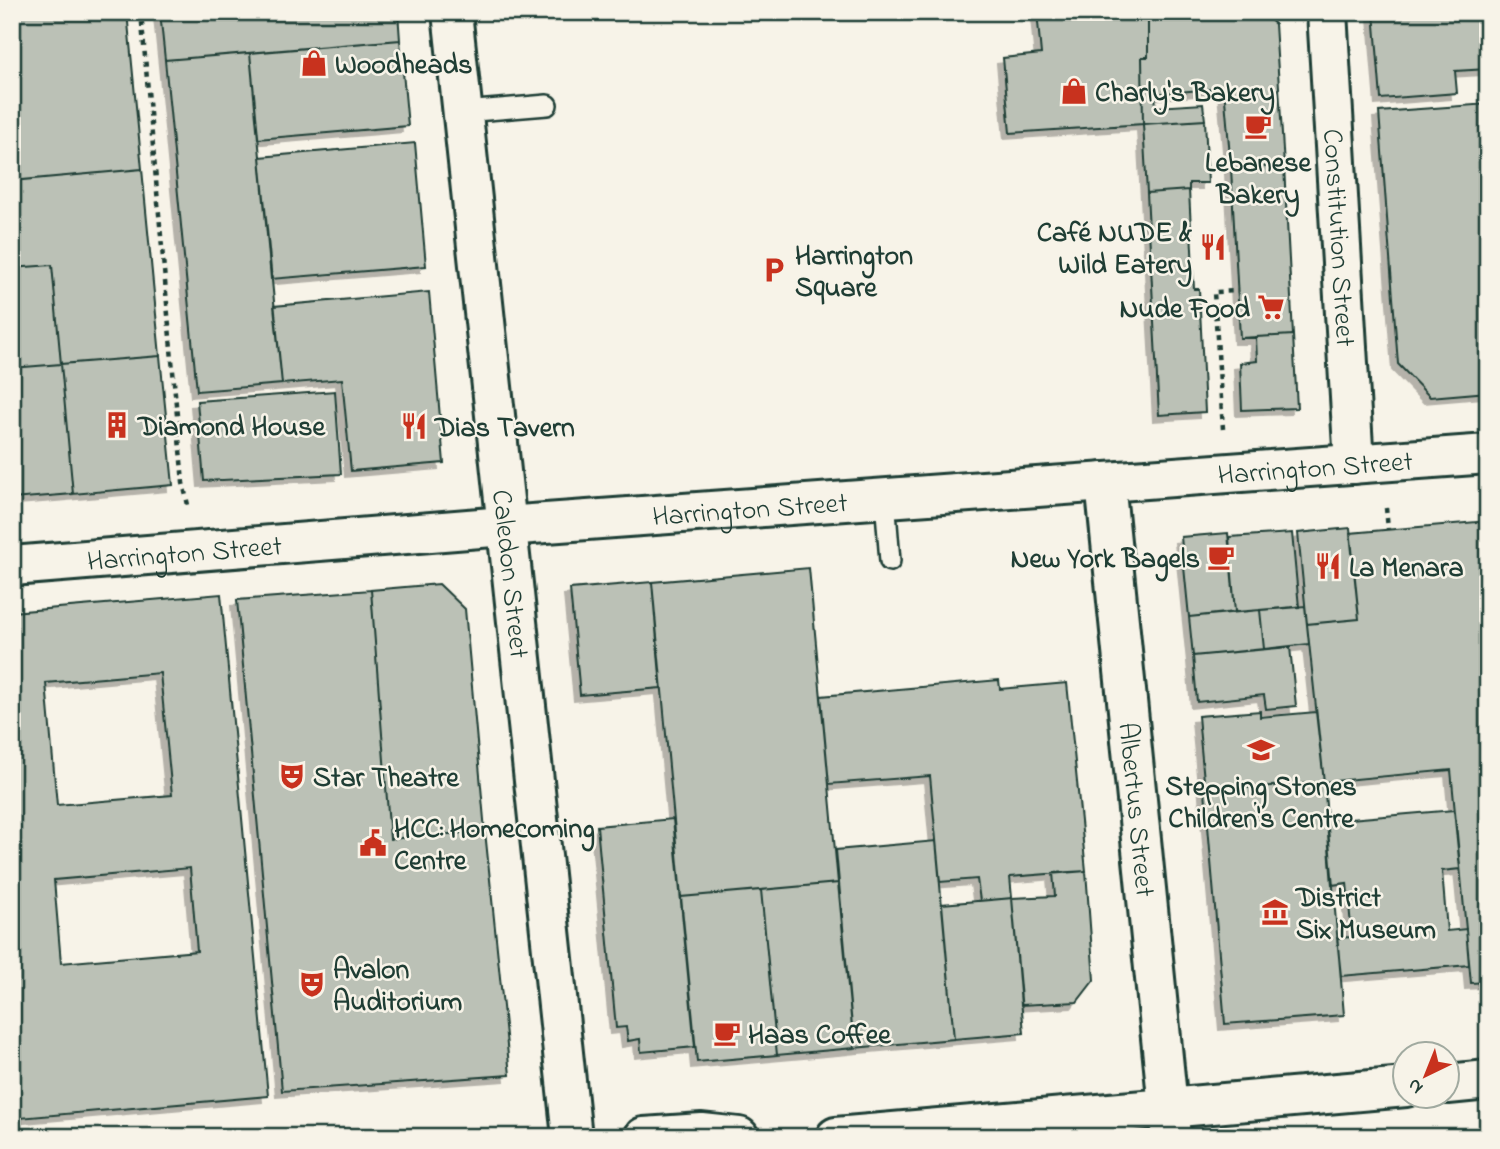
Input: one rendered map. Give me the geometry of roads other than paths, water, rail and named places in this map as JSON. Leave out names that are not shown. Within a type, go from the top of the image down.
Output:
[{"type":"street","name":"Caledon Street","points":[[452,12],[572,1137]]},
{"type":"street","name":"Constitution Street","points":[[1327,12],[1354,464]]},
{"type":"street","name":"Harrington Street","points":[[12,566],[505,526],[1488,454]]},
{"type":"street","name":"Albertus Street","points":[[1105,482],[1169,1122]]},
{"type":"street","points":[[1462,1083],[1488,1080]]},
{"type":"street","points":[[836,1137],[1169,1122],[1392,1089]]},
{"type":"street","points":[[644,1137],[702,1132],[739,1137]]},
{"type":"lane","points":[[463,112],[547,104]]},
{"type":"lane","points":[[885,499],[890,561]]},
{"type":"place","name":"Woodheads","points":[[314,63]]},
{"type":"place","name":"Charly's Bakery","points":[[1074,91]]},
{"type":"place","name":"Lebanese Bakery","points":[[1258,126]]},
{"type":"place","name":"Café NUDE & Wild Eatery","points":[[1213,247]]},
{"type":"place","name":"Harrington Square","points":[[774,270]]},
{"type":"place","name":"Nude Food","points":[[1271,307]]},
{"type":"place","name":"Diamond House","points":[[117,425]]},
{"type":"place","name":"Dias Tavern","points":[[414,426]]},
{"type":"place","name":"New York Bagels","points":[[1221,557]]},
{"type":"place","name":"La Menara","points":[[1328,566]]},
{"type":"place","name":"Stepping Stones Children's Centre","points":[[1261,750]]},
{"type":"place","name":"Star Theatre","points":[[292,776]]},
{"type":"place","name":"HCC: Homecoming Centre","points":[[373,843]]},
{"type":"place","name":"District Six Museum","points":[[1275,912]]},
{"type":"place","name":"Avalon Auditorium","points":[[312,984]]},
{"type":"place","name":"Haas Coffee","points":[[727,1033]]}]
